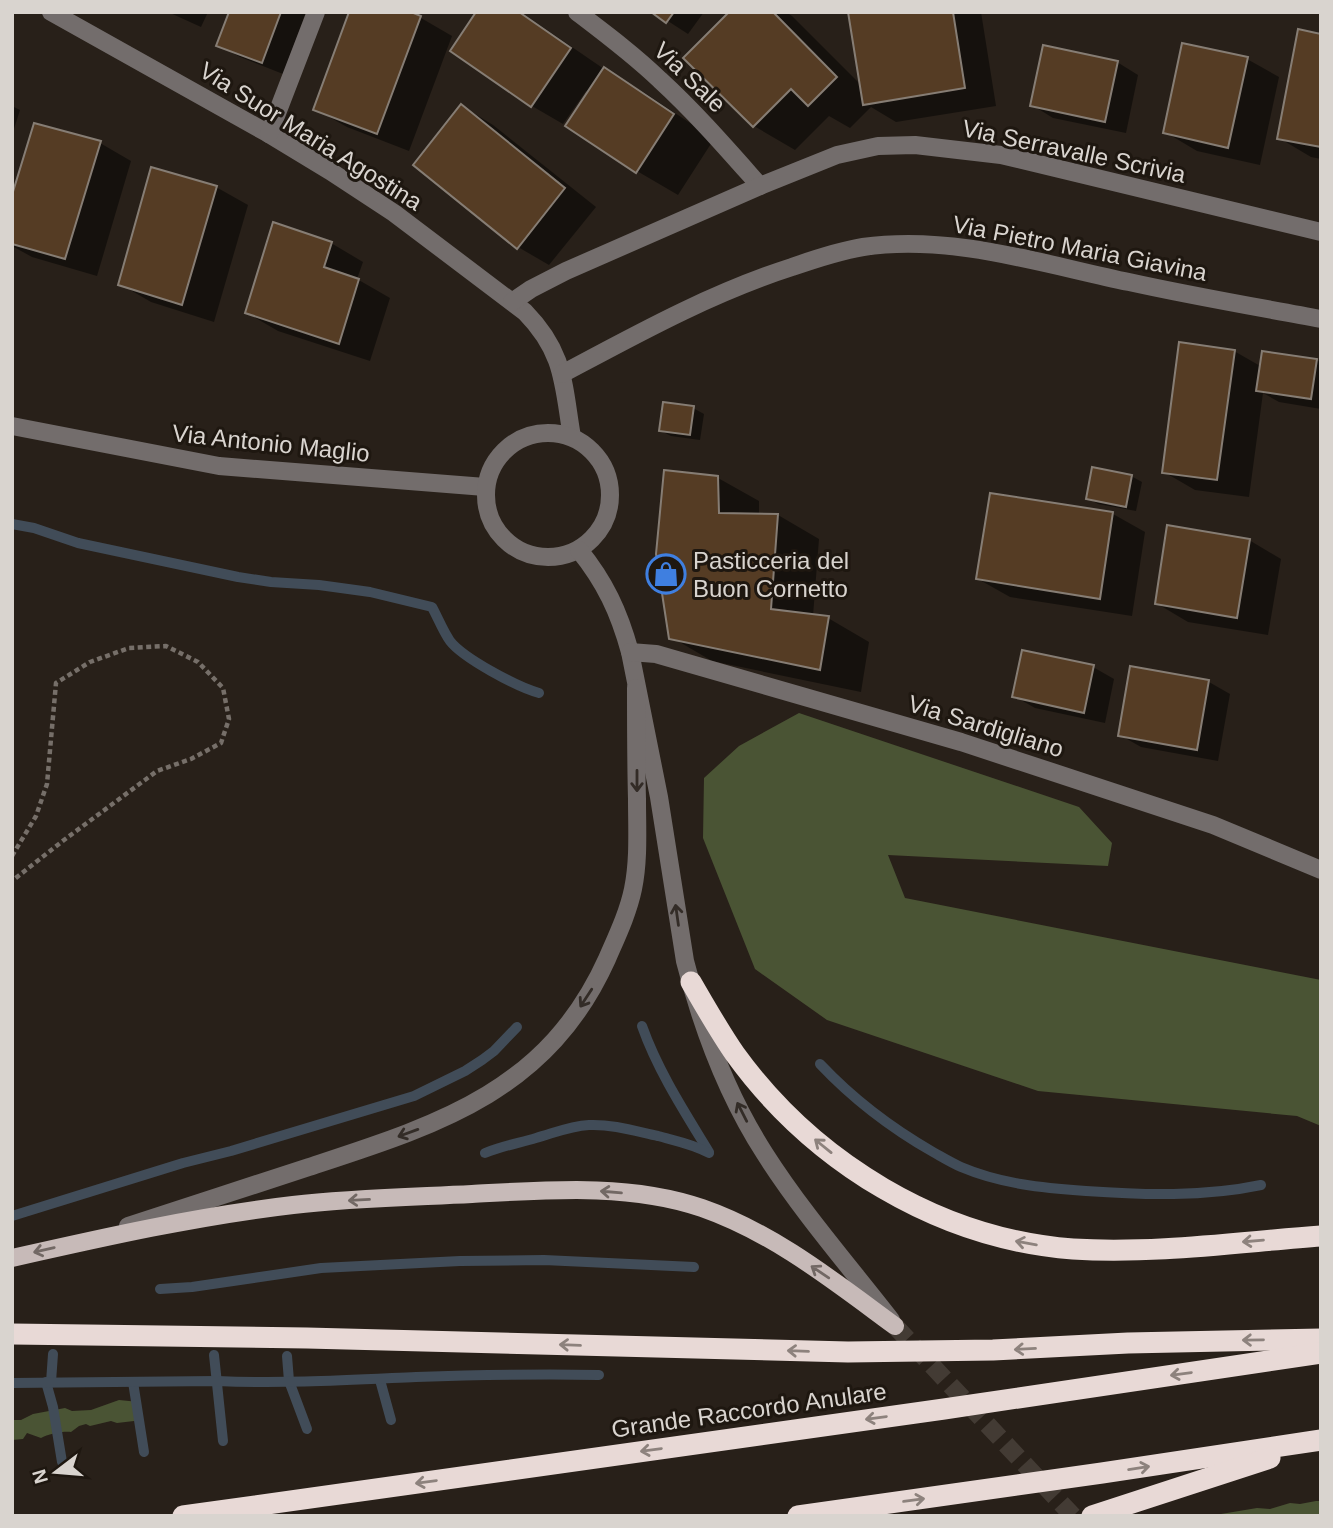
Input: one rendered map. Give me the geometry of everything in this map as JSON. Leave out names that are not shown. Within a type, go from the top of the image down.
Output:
[{"type":"highway","points":[[691,982],[735,1054],[808,1133],[867,1178],[941,1218],[1013,1240],[1073,1249],[1153,1249],[1321,1236]]},
{"type":"highway","points":[[12,1334],[307,1338],[848,1352],[1321,1339]]},
{"type":"highway","name":"Grande Raccordo Anulare","points":[[183,1516],[903,1415],[1321,1353]]},
{"type":"highway","points":[[798,1516],[1321,1441]]},
{"type":"highway","points":[[1092,1516],[1321,1441]]},
{"type":"main road","points":[[12,1258],[194,1220],[292,1205],[557,1189],[611,1191],[685,1203],[742,1225],[796,1255],[895,1326]]},
{"type":"street","points":[[269,135],[316,12]]},
{"type":"street","name":"Via Sale","points":[[577,12],[662,81],[760,186]]},
{"type":"street","name":"Via Suor Maria Agostina","points":[[60,14],[330,171],[394,213],[512,302],[530,317],[549,340],[562,374],[572,437]]},
{"type":"street","name":"Via Serravalle Scrivia","points":[[512,302],[566,271],[760,186],[849,151],[878,146],[915,145],[1001,155],[1321,232]]},
{"type":"street","name":"Via Pietro Maria Giavina","points":[[562,374],[694,305],[743,284],[846,251],[898,244],[951,246],[1005,255],[1131,283],[1321,319]]},
{"type":"street","name":"Via Antonio Maglio","points":[[12,426],[219,467],[485,487]]},
{"type":"street","points":[[552,432],[572,437],[589,447],[601,463],[609,482],[610,501],[605,521],[594,537],[579,550],[559,557],[538,557],[517,550],[501,537],[489,518],[485,487],[488,474],[497,458],[512,443],[531,435],[552,432]]},
{"type":"street","points":[[579,550],[608,591],[624,629],[656,784],[679,928],[691,982],[712,1046],[729,1087],[764,1152],[895,1326]]},
{"type":"street","name":"Via Sardigliano","points":[[630,652],[656,654],[961,742],[1213,825],[1321,870]]},
{"type":"street","points":[[76,1243],[420,1129],[482,1098],[539,1055],[569,1022],[598,979],[623,921],[633,889],[637,843],[636,688]]},
{"type":"path","points":[[12,856],[36,816],[47,784],[56,683],[90,662],[129,648],[166,646],[198,662],[223,688],[229,719],[221,743],[191,759],[157,771],[12,881]]},
{"type":"green space","points":[[799,713],[1079,807],[1112,843],[1108,866],[888,855],[905,898],[1321,980],[1321,1126],[1297,1116],[1038,1091],[827,1020],[755,969],[703,838],[704,778],[739,746]]},
{"type":"green space","points":[[119,1400],[139,1402],[141,1417],[134,1421],[111,1421],[90,1426],[86,1424],[71,1432],[41,1438],[27,1433],[23,1439],[12,1440],[12,1420],[65,1408],[72,1411],[91,1410]]},
{"type":"green space","points":[[1321,1501],[1321,1516],[1209,1516],[1257,1508],[1270,1509],[1290,1503]]},
{"type":"building","points":[[229,12],[281,12],[262,63],[216,46]]},
{"type":"building","points":[[349,12],[411,12],[421,16],[377,134],[313,110]]},
{"type":"building","points":[[476,12],[519,12],[571,48],[531,107],[450,51]]},
{"type":"building","points":[[651,12],[674,12],[666,23]]},
{"type":"building","points":[[729,12],[773,12],[837,77],[808,106],[791,89],[753,127],[683,58]]},
{"type":"building","points":[[848,12],[953,12],[965,88],[863,105]]},
{"type":"building","points":[[1298,29],[1321,34],[1321,147],[1277,139]]},
{"type":"building","points":[[1182,43],[1248,57],[1228,148],[1163,133]]},
{"type":"building","points":[[1043,45],[1118,61],[1105,122],[1030,106]]},
{"type":"building","points":[[604,67],[674,114],[636,173],[565,126]]},
{"type":"building","points":[[461,104],[565,188],[517,249],[413,165]]},
{"type":"building","points":[[34,123],[101,141],[65,259],[12,244],[12,195]]},
{"type":"building","points":[[151,167],[217,186],[182,305],[118,285]]},
{"type":"building","points":[[273,222],[332,242],[324,267],[359,279],[339,344],[245,313]]},
{"type":"building","points":[[1179,342],[1235,350],[1217,480],[1162,473]]},
{"type":"building","points":[[1262,351],[1317,359],[1311,399],[1256,391]]},
{"type":"building","points":[[663,402],[694,406],[690,435],[659,431]]},
{"type":"building","points":[[1092,467],[1132,475],[1126,507],[1086,499]]},
{"type":"building","points":[[664,470],[718,476],[719,513],[778,514],[771,609],[829,616],[820,670],[669,639],[656,554]]},
{"type":"building","points":[[990,493],[1113,512],[1100,599],[976,579]]},
{"type":"building","points":[[1167,525],[1250,539],[1237,618],[1155,604]]},
{"type":"building","points":[[1022,650],[1094,665],[1084,713],[1012,697]]},
{"type":"building","points":[[1130,666],[1209,680],[1197,750],[1118,736]]},
{"type":"waterway","points":[[12,524],[34,528],[78,543],[238,577],[370,592],[432,607],[447,637],[457,648],[491,671],[539,693]]},
{"type":"waterway","points":[[642,1026],[664,1075],[709,1152]]},
{"type":"waterway","points":[[12,1216],[414,1096],[482,1060],[517,1027]]},
{"type":"waterway","points":[[820,1064],[859,1101],[902,1133],[954,1164],[991,1178],[1038,1187],[1129,1193],[1196,1193],[1261,1185]]},
{"type":"waterway","points":[[485,1153],[569,1128],[598,1125],[658,1136],[709,1153]]},
{"type":"waterway","points":[[160,1289],[192,1287],[321,1268],[460,1261],[544,1260],[694,1267]]},
{"type":"waterway","points":[[51,1382],[53,1354]]},
{"type":"waterway","points":[[214,1355],[223,1441]]},
{"type":"waterway","points":[[287,1356],[289,1381],[307,1429]]},
{"type":"waterway","points":[[12,1383],[292,1382],[461,1376],[599,1375]]},
{"type":"waterway","points":[[380,1380],[391,1420]]},
{"type":"waterway","points":[[46,1382],[62,1462]]},
{"type":"waterway","points":[[133,1382],[144,1452]]},
{"type":"tunnel","points":[[895,1326],[1073,1516]]},
{"type":"place","name":"Pasticceria del Buon Cornetto","points":[[666,574]]}]
